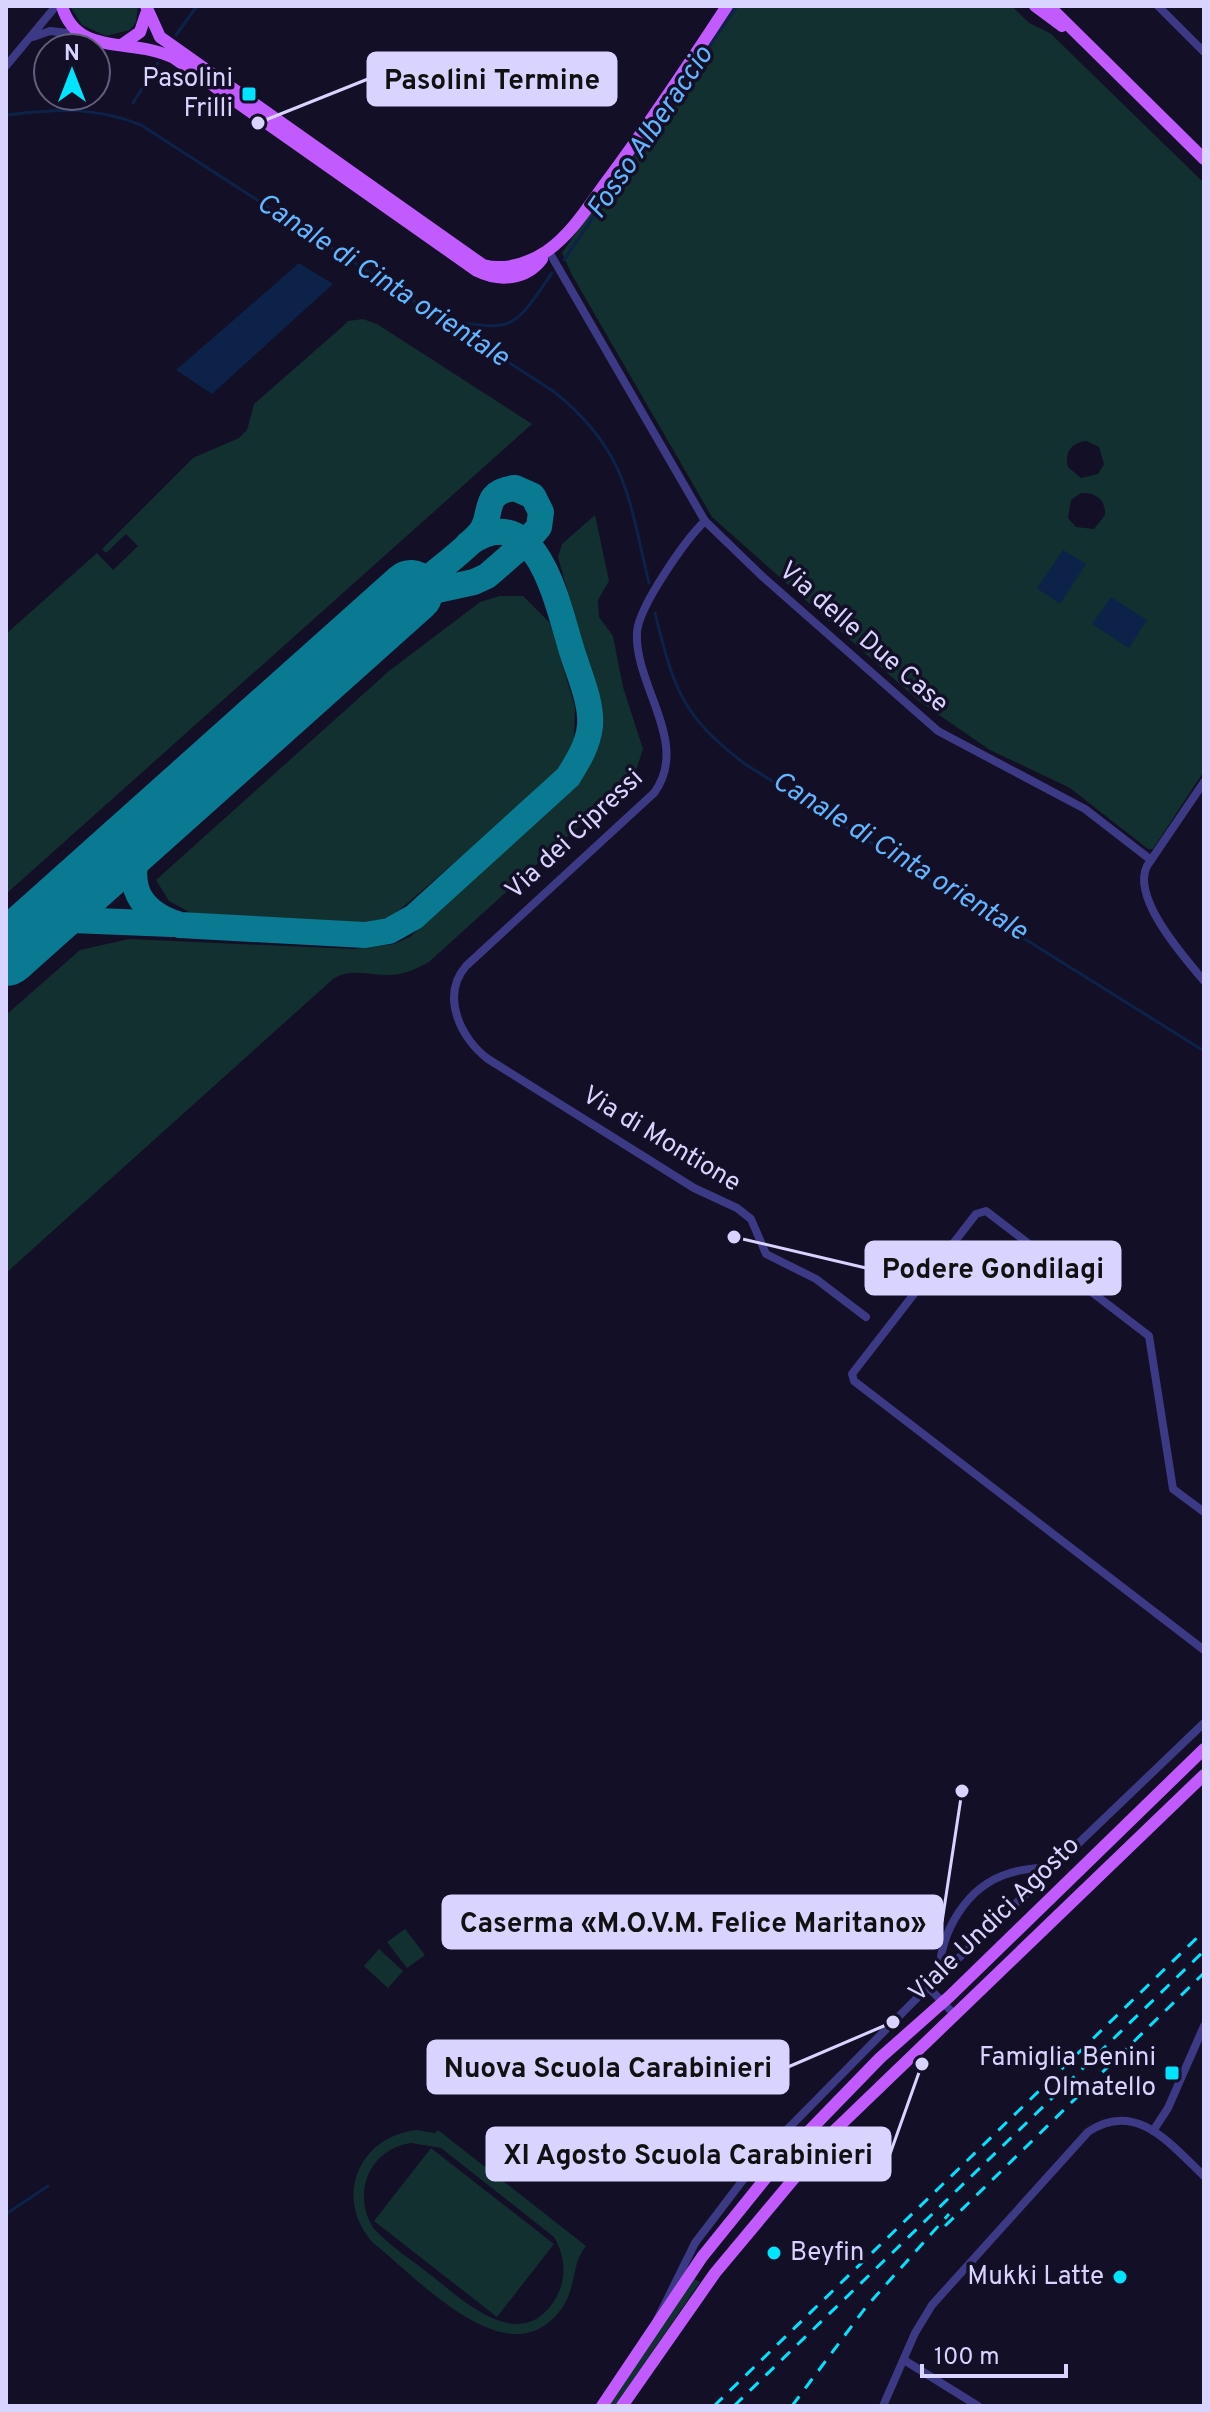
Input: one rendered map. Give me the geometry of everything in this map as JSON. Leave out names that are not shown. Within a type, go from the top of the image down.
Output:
[{"type":"main road","points":[[59,6],[78,32]]},
{"type":"main road","points":[[112,45],[157,49],[174,58],[477,271],[490,277],[511,278],[537,265],[578,221],[659,111],[727,6]]},
{"type":"main road","points":[[1035,6],[1090,47]]},
{"type":"main road","points":[[1049,6],[1204,159]]},
{"type":"main road","points":[[123,44],[140,32],[146,8]]},
{"type":"main road","points":[[146,8],[160,37],[483,265],[506,268],[548,250]]},
{"type":"main road","name":"Viale Undici Agosto","points":[[602,2406],[702,2257],[778,2163],[880,2058],[943,2002],[1204,1749]]},
{"type":"main road","name":"Viale Undici Agosto","points":[[622,2406],[715,2273],[777,2195],[843,2122],[1204,1775]]},
{"type":"street","points":[[6,66],[59,6]]},
{"type":"street","points":[[1158,6],[1204,52]]},
{"type":"street","points":[[48,32],[70,32]]},
{"type":"street","points":[[25,41],[32,38]]},
{"type":"street","name":"Via delle Due Case","points":[[548,250],[705,521],[775,588],[938,731],[1085,809],[1151,860]]},
{"type":"street","name":"Via dei Cipressi","points":[[464,1032],[455,1005],[460,972],[654,793],[662,782],[667,748],[642,662],[638,628],[648,605],[705,521]]},
{"type":"street","points":[[1204,782],[1151,860],[1143,879],[1149,903],[1183,956],[1204,981]]},
{"type":"street","name":"Via di Montione","points":[[464,1032],[493,1063],[694,1188],[744,1213],[754,1225],[766,1254],[816,1279],[866,1317]]},
{"type":"street","points":[[1204,1512],[1173,1489],[1149,1336],[986,1211],[976,1214],[854,1372],[854,1381],[1204,1650]]},
{"type":"street","points":[[657,2323],[658,2313],[695,2243],[731,2193],[816,2099],[928,1987],[1204,1723]]},
{"type":"street","name":"Viale Undici Agosto","points":[[1184,1768],[1204,1741]]},
{"type":"street","points":[[939,1977],[948,1932],[974,1895],[1006,1874],[1060,1861]]},
{"type":"street","points":[[928,1987],[954,2014]]},
{"type":"street","points":[[1153,2131],[1168,2108],[1204,2026]]},
{"type":"street","points":[[883,2406],[932,2305],[1076,2143],[1095,2128],[1113,2120],[1140,2122],[1204,2176]]},
{"type":"street","points":[[904,2360],[978,2406]]},
{"type":"green space","points":[[70,6],[138,6],[136,22],[130,30],[112,34],[82,25]]},
{"type":"green space","points":[[732,6],[1012,6],[1029,23],[1050,33],[1204,183],[1204,771],[1153,849],[1148,849],[1070,788],[990,750],[920,702],[712,517],[562,253]],"holes":[[[1087,441],[1099,447],[1104,464],[1098,474],[1081,478],[1068,467],[1067,457],[1073,446]],[[1081,493],[1095,496],[1104,505],[1105,515],[1094,529],[1076,527],[1068,518],[1071,500]]]},
{"type":"green space","points":[[363,319],[377,324],[532,424],[6,894],[6,634],[97,553],[113,570],[138,546],[126,534],[106,553],[102,549],[193,458],[239,438],[247,430],[254,404],[348,321]]},
{"type":"green space","points":[[595,515],[609,581],[598,600],[599,617],[613,636],[623,687],[643,749],[634,776],[429,962],[396,974],[347,973],[333,979],[6,1273],[6,1015],[80,950],[129,939],[354,949],[394,944],[410,937],[580,781],[601,738],[600,707],[558,557],[562,544]]},
{"type":"green space","points":[[500,596],[523,596],[550,623],[575,707],[574,742],[563,766],[552,779],[396,913],[375,923],[191,913],[169,901],[156,880],[389,671],[480,602]]},
{"type":"green space","points":[[405,1929],[425,1955],[407,1968],[387,1942]]},
{"type":"green space","points":[[379,1949],[403,1971],[388,1988],[364,1966]]},
{"type":"green space","points":[[417,2130],[435,2133],[438,2130],[586,2246],[578,2260],[567,2300],[541,2328],[517,2334],[491,2329],[465,2316],[373,2243],[361,2226],[355,2208],[354,2189],[358,2172],[367,2157],[380,2144],[397,2135]],"holes":[[[411,2143],[441,2148],[554,2237],[562,2259],[562,2281],[557,2296],[543,2314],[528,2322],[511,2324],[494,2319],[461,2299],[374,2229],[364,2202],[368,2175],[375,2164],[384,2154]]]},
{"type":"green space","points":[[431,2148],[554,2244],[497,2317],[374,2221]]},
{"type":"green space","points":[[694,2279],[700,2282],[615,2406],[608,2406]]},
{"type":"water","points":[[299,263],[333,284],[212,394],[176,370]]},
{"type":"water","points":[[1063,550],[1086,564],[1060,604],[1037,588]]},
{"type":"water","points":[[1111,597],[1147,620],[1129,648],[1092,624]]},
{"type":"waterway","points":[[176,35],[197,6]]},
{"type":"waterway","name":"Fosso Alberaccio","points":[[564,260],[737,6]]},
{"type":"waterway","points":[[133,103],[158,63]]},
{"type":"waterway","name":"Canale di Cinta orientale","points":[[6,115],[41,111],[91,112],[141,125],[553,391],[596,434],[621,476],[649,583]]},
{"type":"waterway","name":"Fosso Alberaccio","points":[[445,320],[486,326],[510,322],[529,306],[552,273]]},
{"type":"waterway","name":"Canale di Cinta orientale","points":[[655,613],[668,662],[683,699],[707,730],[745,764],[1204,1051]]},
{"type":"waterway","points":[[6,2214],[48,2186]]},
{"type":"taxiway","points":[[378,622],[419,594],[474,582],[487,576],[539,527],[541,512],[533,496],[515,488],[496,494],[479,534],[411,592]]},
{"type":"taxiway","points":[[143,832],[135,863],[136,889],[150,910],[180,925],[365,935],[389,931],[414,917],[568,777],[589,733],[590,716],[584,687],[559,606],[540,561],[527,544],[511,534],[491,533],[468,544]]},
{"type":"taxiway","points":[[6,954],[43,929],[72,920],[172,924]]},
{"type":"runway","points":[[6,954],[411,592]]},
{"type":"railway","points":[[714,2406],[1204,1931]]},
{"type":"railway","points":[[734,2406],[1204,1951]]},
{"type":"railway","points":[[945,2226],[1204,1973]]},
{"type":"railway","points":[[792,2406],[866,2307],[949,2214]]},
{"type":"place","name":"Pasolini Frilli","points":[[249,94]]},
{"type":"place","name":"Pasolini Termine","points":[[258,123]]},
{"type":"place","name":"Podere Gondilagi","points":[[734,1237]]},
{"type":"place","name":"Caserma «M.O.V.M. Felice Maritano»","points":[[962,1791]]},
{"type":"place","name":"Nuova Scuola Carabinieri","points":[[893,2022]]},
{"type":"place","name":"XI Agosto Scuola Carabinieri","points":[[922,2064]]},
{"type":"place","name":"Famiglia Benini Olmatello","points":[[1172,2073]]},
{"type":"place","name":"Beyfin","points":[[774,2253]]},
{"type":"place","name":"Mukki Latte","points":[[1120,2277]]}]
